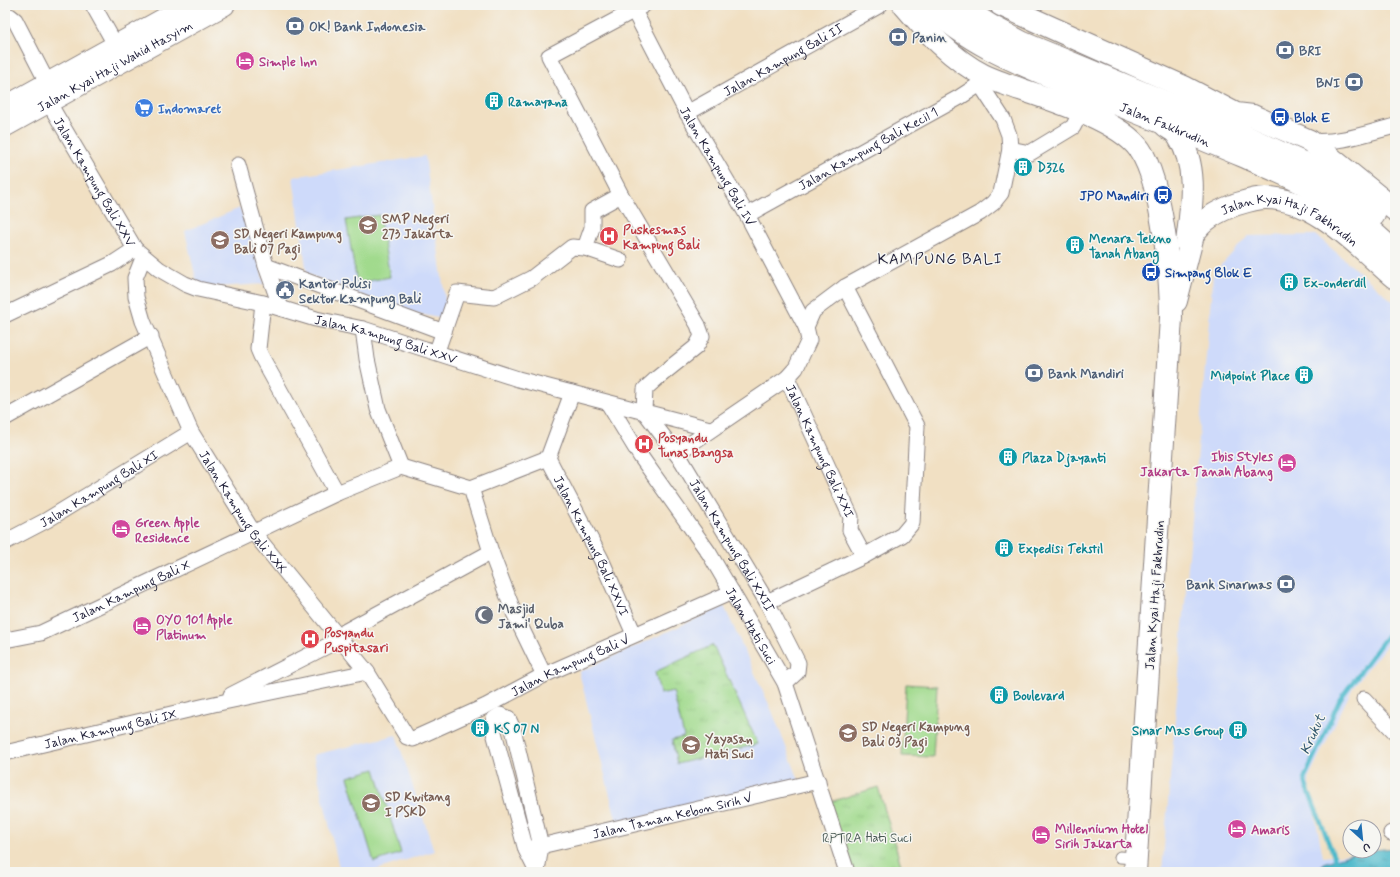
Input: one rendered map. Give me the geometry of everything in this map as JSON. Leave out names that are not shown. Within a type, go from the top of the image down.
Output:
[{"type":"main road","name":"Jalan Kyai Haji Wahid Hasyim","points":[[5,126],[46,91],[116,46],[189,5]]},
{"type":"main road","name":"Jalan Kyai Haji Wahid Hasyim","points":[[5,106],[46,91],[224,5]]},
{"type":"main road","name":"Jalan Fakhrudin","points":[[904,5],[919,23],[981,80],[1081,112],[1106,123],[1125,135],[1139,148]]},
{"type":"main road","name":"Jalan Fakhrudin","points":[[929,5],[941,17],[976,41],[1016,62],[1268,167],[1329,198],[1347,210],[1395,252]]},
{"type":"main road","name":"Jalan Fakhrudin","points":[[958,5],[991,26],[1023,43],[1230,129],[1303,163],[1337,181],[1395,234]]},
{"type":"main road","points":[[1001,5],[1184,87],[1236,114],[1245,123],[1294,149],[1337,181]]},
{"type":"main road","points":[[1236,114],[1253,116],[1310,141],[1395,210]]},
{"type":"main road","points":[[1165,125],[1178,135],[1190,165],[1192,200],[1185,266]]},
{"type":"main road","name":"Jalan Kyai Haji Fakhrudin","points":[[1130,863],[1171,318],[1171,298],[1160,212],[1148,164],[1139,148]]},
{"type":"main road","name":"Jalan Kyai Haji Fakhrudin","points":[[1171,318],[1194,235],[1199,226],[1207,218],[1248,200],[1265,198],[1284,200],[1322,217],[1340,229],[1395,278]]},
{"type":"street","points":[[92,5],[116,46]]},
{"type":"street","name":"Jalan Kampung Bali II","points":[[687,113],[880,5]]},
{"type":"street","points":[[636,7],[549,56],[621,195],[698,326],[702,336],[696,347],[645,389],[644,411]]},
{"type":"street","name":"Jalan Kampung Bali IV","points":[[636,7],[687,113],[746,215],[806,327]]},
{"type":"street","name":"Jalan Kampung Bali XXV","points":[[5,15],[10,16],[15,20],[46,91],[139,253],[159,269],[198,289],[263,303],[363,329],[437,350],[518,379],[710,429]]},
{"type":"street","points":[[677,453],[710,429],[787,378],[796,368],[809,340],[806,327],[813,311],[845,287],[980,213],[993,203],[1001,193],[1010,149],[1009,135],[1003,119],[981,80]]},
{"type":"street","name":"Jalan Kampung Bali Kecil 1","points":[[746,215],[960,97],[981,80]]},
{"type":"street","points":[[1010,149],[1030,153],[1073,127],[1081,112]]},
{"type":"street","points":[[1310,141],[1321,142],[1342,140],[1395,126]]},
{"type":"street","points":[[238,165],[266,266],[280,308]]},
{"type":"street","points":[[585,248],[592,228],[592,212],[621,195]]},
{"type":"street","points":[[437,350],[458,293],[494,297],[532,278],[572,248],[585,248],[620,260]]},
{"type":"street","points":[[5,315],[112,264],[139,253]]},
{"type":"street","name":"Jalan Kampung Bali XXX","points":[[139,253],[135,278],[136,297],[143,321],[151,336],[191,432],[253,532],[340,636],[367,672],[407,738],[410,738]]},
{"type":"street","points":[[266,266],[443,333]]},
{"type":"street","points":[[767,602],[864,556],[902,535],[912,523],[917,426],[845,287]]},
{"type":"street","points":[[263,303],[258,349],[337,493]]},
{"type":"street","points":[[363,329],[367,359],[378,408],[401,468],[471,488],[548,458],[572,393]]},
{"type":"street","points":[[5,418],[151,336]]},
{"type":"street","name":"Jalan Kampung Bali XXI","points":[[787,378],[851,517],[852,521],[850,530],[864,556]]},
{"type":"street","name":"Jalan Hati Suci","points":[[608,403],[641,457],[709,553],[785,683],[847,872]]},
{"type":"street","name":"Jalan Kampung Bali XXII","points":[[644,411],[677,453],[767,602],[798,663],[797,672],[785,683]]},
{"type":"street","name":"Jalan Kampung Bali XI","points":[[5,542],[48,520],[191,432]]},
{"type":"street","name":"Jalan Kampung Bali XXVI","points":[[548,458],[601,559],[634,634]]},
{"type":"street","name":"Jalan Kampung Bali X","points":[[5,640],[41,633],[337,493],[401,468]]},
{"type":"street","points":[[471,488],[491,552],[514,613],[544,675]]},
{"type":"street","name":"Jalan Kampung Bali IX","points":[[214,704],[331,644],[346,631],[491,552]]},
{"type":"street","name":"Jalan Kampung Bali V","points":[[410,738],[413,739],[486,706],[544,675],[732,592]]},
{"type":"street","name":"Jalan Kampung Bali IX","points":[[5,753],[214,704],[367,672]]},
{"type":"street","points":[[1364,699],[1395,732]]},
{"type":"street","points":[[500,715],[505,715],[508,718],[513,729],[541,846],[537,871],[526,850],[492,725],[494,719],[500,715]]},
{"type":"street","name":"Jalan Taman Kebon Sirih V","points":[[526,850],[818,781]]},
{"type":"shaded area","name":"SMP Negeri 273 Jakarta","points":[[425,156],[448,320],[396,309],[307,274],[293,177]]},
{"type":"shaded area","name":"SD Negeri Kampung Bali 07 Pagi","points":[[240,208],[257,248],[264,284],[198,288],[185,231]]},
{"type":"shaded area","points":[[1316,235],[1395,303],[1395,635],[1353,687],[1308,779],[1323,857],[1342,855],[1342,859],[1382,859],[1382,850],[1395,849],[1395,872],[1162,872],[1213,274],[1248,236]]},
{"type":"shaded area","name":"Yayasan Hati Suci","points":[[724,606],[772,711],[799,780],[617,823],[579,672]]},
{"type":"shaded area","name":"SD Kwitang I PSKD","points":[[396,735],[434,851],[370,872],[340,872],[313,755]]},
{"type":"green space","points":[[379,215],[390,277],[357,283],[346,220]]},
{"type":"green space","points":[[713,645],[758,744],[677,764],[672,740],[684,737],[673,691],[660,694],[655,672]]},
{"type":"green space","points":[[906,684],[937,686],[933,757],[902,756]]},
{"type":"green space","points":[[375,769],[401,853],[374,862],[348,777]]},
{"type":"green space","name":"RPTRA Hati Suci","points":[[878,787],[903,872],[851,872],[830,802]]},
{"type":"water","points":[[1395,848],[1395,868],[1373,872],[1319,872],[1323,863],[1342,857],[1342,859],[1382,859],[1382,849]]},
{"type":"waterway","name":"Krukut","points":[[1337,864],[1304,779],[1340,699],[1395,625]]},
{"type":"place","name":"OK! Bank Indonesia","points":[[295,26]]},
{"type":"place","name":"Panin","points":[[898,37]]},
{"type":"place","name":"BRI","points":[[1285,50]]},
{"type":"place","name":"Simple Inn","points":[[245,61]]},
{"type":"place","name":"BNI","points":[[1354,82]]},
{"type":"place","name":"Ramayana","points":[[494,101]]},
{"type":"place","name":"Indomaret","points":[[144,108]]},
{"type":"place","name":"Blok E","points":[[1280,117]]},
{"type":"place","name":"D326","points":[[1023,167]]},
{"type":"place","name":"JPO Mandiri","points":[[1163,195]]},
{"type":"place","name":"SMP Negeri 273 Jakarta","points":[[368,225]]},
{"type":"place","name":"Puskesmas Kampung Bali","points":[[609,236]]},
{"type":"place","name":"SD Negeri Kampung Bali 07 Pagi","points":[[220,240]]},
{"type":"place","name":"Menara Tekno Tanah Abang","points":[[1075,245]]},
{"type":"place","name":"Simpang Blok E","points":[[1151,272]]},
{"type":"place","name":"Ex-onderdil","points":[[1289,282]]},
{"type":"place","name":"Kantor Polisi Sektor Kampung Bali","points":[[285,290]]},
{"type":"place","name":"Bank Mandiri","points":[[1034,373]]},
{"type":"place","name":"Midpoint Place","points":[[1304,375]]},
{"type":"place","name":"Posyandu Tunas Bangsa","points":[[644,444]]},
{"type":"place","name":"Plaza Djayanti","points":[[1008,457]]},
{"type":"place","name":"Ibis Styles Jakarta Tanah Abang","points":[[1287,463]]},
{"type":"place","name":"Green Apple Residence","points":[[121,529]]},
{"type":"place","name":"Expedisi Tekstil","points":[[1004,548]]},
{"type":"place","name":"Bank Sinarmas","points":[[1286,584]]},
{"type":"place","name":"Masjid Jami' Quba","points":[[484,615]]},
{"type":"place","name":"OYO 101 Apple Platinum","points":[[142,626]]},
{"type":"place","name":"Posyandu Puspitasari","points":[[310,639]]},
{"type":"place","name":"Boulevard","points":[[999,695]]},
{"type":"place","name":"KS 07 N","points":[[480,728]]},
{"type":"place","name":"Sinar Mas Group","points":[[1238,730]]},
{"type":"place","name":"SD Negeri Kampung Bali 03 Pagi","points":[[848,733]]},
{"type":"place","name":"Yayasan Hati Suci","points":[[691,745]]},
{"type":"place","name":"SD Kwitang I PSKD","points":[[371,803]]},
{"type":"place","name":"Amaris","points":[[1237,829]]},
{"type":"place","name":"Millennium Hotel Sirih Jakarta","points":[[1041,835]]},
{"type":"district","name":"KAMPUNG BALI","points":[[940,259]]}]
